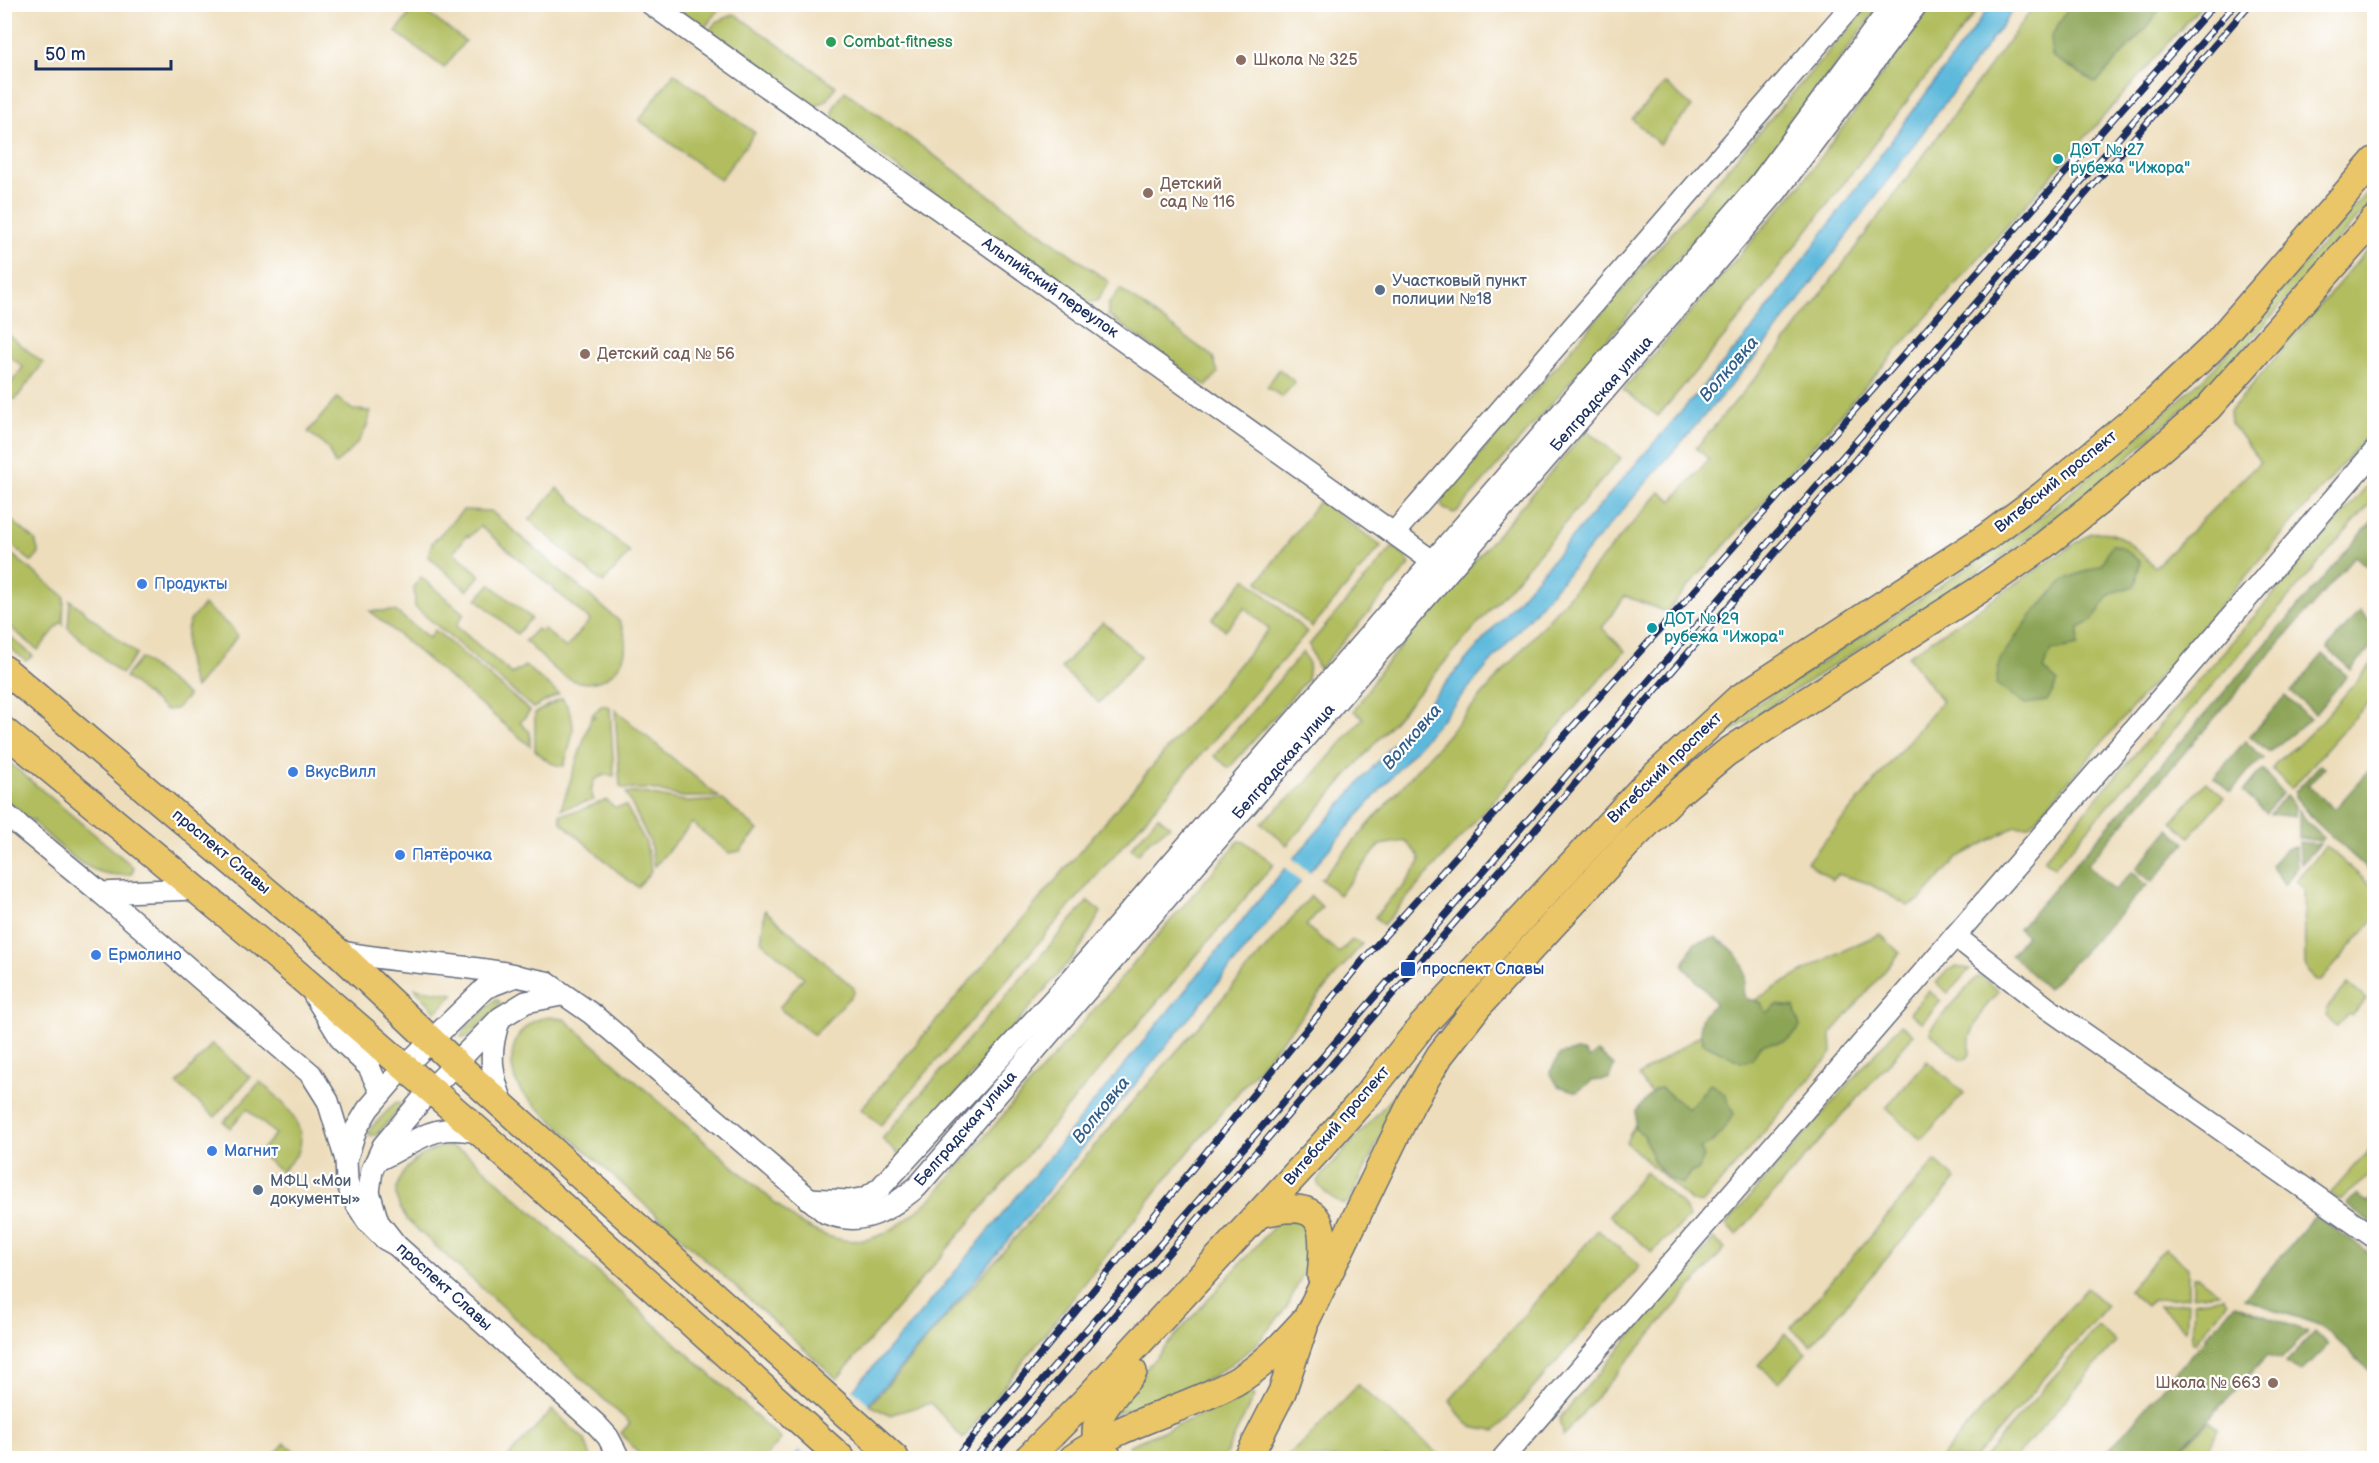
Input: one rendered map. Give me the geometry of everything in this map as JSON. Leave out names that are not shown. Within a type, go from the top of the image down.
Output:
[{"type":"main road","name":"Витебский проспект","points":[[1028,1458],[1367,1095],[1421,1027],[1504,934],[1608,823],[1689,742],[1738,699],[1989,536],[2043,495],[2156,401],[2211,349],[2374,161]]},
{"type":"main road","name":"Витебский проспект","points":[[1073,1458],[1104,1451],[1245,1376],[1269,1359],[1306,1318],[1412,1102],[1440,1055],[1478,1006],[1678,793],[1726,753],[1979,590],[2044,545],[2112,490],[2215,400],[2374,220]]},
{"type":"main road","name":"проспект Славы","points":[[4,669],[337,951],[455,1064],[895,1458]]},
{"type":"main road","points":[[4,731],[306,982],[481,1133],[841,1458]]},
{"type":"main road","points":[[1258,1214],[1280,1209],[1299,1209],[1307,1212],[1321,1224],[1324,1244],[1319,1292]]},
{"type":"main road","points":[[1104,1451],[1095,1428],[1098,1418],[1133,1372],[1176,1302]]},
{"type":"main road","points":[[1248,1458],[1282,1392],[1306,1318]]},
{"type":"street","name":"Альпийский переулок","points":[[651,4],[1440,566]]},
{"type":"street","points":[[1394,533],[1853,4]]},
{"type":"street","name":"Белградская улица","points":[[1440,566],[1761,182],[1893,4]]},
{"type":"street","name":"Белградская улица","points":[[561,995],[592,1014],[808,1199],[849,1201],[866,1198],[892,1177],[979,1078],[1061,991],[1776,192],[1917,4]]},
{"type":"street","points":[[1503,1458],[2374,452]]},
{"type":"street","points":[[4,813],[101,893],[311,1074],[328,1101],[346,1160],[347,1181],[352,1197],[368,1222],[385,1239],[396,1245]]},
{"type":"street","points":[[101,893],[193,890]]},
{"type":"street","points":[[1955,936],[2046,1007],[2374,1237]]},
{"type":"street","points":[[337,951],[385,960],[482,969],[546,982],[561,995]]},
{"type":"street","points":[[346,1160],[356,1129],[381,1093],[404,1067],[432,1042],[484,988],[497,981],[516,976]]},
{"type":"street","points":[[306,982],[343,1042],[369,1067],[381,1093]]},
{"type":"street","name":"проспект Славы","points":[[561,995],[526,1002],[501,1018],[455,1064],[430,1090],[380,1153],[372,1170],[369,1192],[378,1222],[396,1245],[597,1425],[608,1437],[619,1458]]},
{"type":"street","points":[[501,1018],[491,1051],[491,1070],[505,1108]]},
{"type":"street","points":[[356,1129],[358,1137],[367,1148],[380,1153],[430,1132],[462,1129],[481,1133]]},
{"type":"green space","points":[[416,5],[465,41],[444,68],[396,32]]},
{"type":"green space","points":[[686,5],[722,5],[703,30],[680,13]]},
{"type":"green space","points":[[1869,5],[1880,5],[1778,143],[1458,511],[1454,513],[1444,509],[1441,505],[1444,496]]},
{"type":"green space","points":[[1933,5],[1981,5],[1737,322],[1658,416],[1623,390],[1801,184]]},
{"type":"green space","points":[[2035,5],[2202,5],[1666,612],[1625,596],[1602,628],[1625,651],[1383,925],[1375,917],[1397,891],[1401,890],[1420,862],[1419,856],[1405,841],[1380,845],[1339,895],[1321,879],[1660,492],[1672,501],[1709,459],[1696,448],[1784,344]]},
{"type":"green space","points":[[2070,5],[2163,5],[2144,30],[2096,83],[2052,56],[2051,37]]},
{"type":"green space","points":[[735,14],[836,86],[827,100],[813,108],[708,32],[716,22]]},
{"type":"green space","points":[[674,73],[755,133],[720,180],[639,120]]},
{"type":"green space","points":[[1665,83],[1692,107],[1659,144],[1632,119]]},
{"type":"green space","points":[[845,91],[1109,282],[1097,301],[1088,303],[832,121],[834,107]]},
{"type":"green space","points":[[2374,185],[2374,199],[2221,375],[2100,482],[2017,547],[1707,747],[1739,716],[1994,551],[2046,513],[2150,426],[2213,369]]},
{"type":"green space","points":[[2374,242],[2374,428],[2030,826],[2016,826],[1957,858],[1920,900],[1908,906],[1868,883],[1838,874],[1832,880],[1807,862],[1942,701],[1908,656],[2091,533],[2102,532],[2119,537],[2155,567],[2260,462],[2231,423],[2230,411]]},
{"type":"green space","points":[[1120,289],[1213,357],[1218,373],[1206,386],[1108,315],[1108,305]]},
{"type":"green space","points":[[4,331],[43,363],[16,399],[5,398],[5,391],[23,367],[5,352]]},
{"type":"green space","points":[[1279,369],[1295,382],[1282,397],[1267,387]]},
{"type":"green space","points":[[337,398],[353,410],[370,411],[363,434],[347,454],[335,464],[327,447],[308,432]]},
{"type":"green space","points":[[1587,430],[1621,458],[1287,845],[1261,823],[1309,780],[1363,718],[1354,711],[1379,672]]},
{"type":"green space","points":[[2374,478],[2374,499],[2054,868],[2044,859]]},
{"type":"green space","points":[[557,488],[630,552],[603,583],[529,520]]},
{"type":"green space","points":[[1320,500],[1381,546],[1312,627],[1258,582]]},
{"type":"green space","points":[[463,510],[491,511],[619,621],[626,646],[618,667],[610,675],[588,683],[575,681],[555,669],[525,641],[537,629],[541,632],[544,629],[566,648],[590,620],[480,526],[469,537],[467,535],[454,552],[480,575],[467,591],[428,556],[432,543]]},
{"type":"green space","points":[[5,515],[35,540],[39,554],[32,562],[5,540]]},
{"type":"green space","points":[[2374,519],[2374,572],[2355,556],[2087,865],[2114,891],[2132,872],[2147,885],[2048,989],[2011,955],[2026,936],[2019,929]]},
{"type":"green space","points":[[2112,544],[2123,548],[2140,562],[2135,586],[2111,593],[2092,621],[2079,628],[2078,646],[2051,651],[2043,669],[2058,682],[2047,701],[2025,704],[1996,684],[2000,659],[2031,616],[2065,579],[2102,565]]},
{"type":"green space","points":[[1393,547],[1406,557],[1410,565],[1320,668],[1317,666],[1309,645]]},
{"type":"green space","points":[[4,548],[64,596],[63,624],[61,622],[38,650],[5,623]]},
{"type":"green space","points":[[421,577],[464,614],[456,626],[512,674],[525,666],[559,694],[533,708],[415,607],[414,586]]},
{"type":"green space","points":[[1246,578],[1307,632],[881,1125],[861,1109],[1269,629],[1245,608],[1225,630],[1212,619]]},
{"type":"green space","points":[[490,584],[531,618],[517,634],[477,599]]},
{"type":"green space","points":[[70,600],[137,654],[121,674],[68,628]]},
{"type":"green space","points":[[204,605],[233,629],[237,637],[195,688],[188,665],[186,639],[189,623]]},
{"type":"green space","points":[[370,611],[395,611],[429,638],[435,630],[530,711],[520,723],[530,732],[530,746]]},
{"type":"green space","points":[[2360,611],[2374,624],[2374,643],[2351,670],[2327,648]]},
{"type":"green space","points":[[1103,622],[1141,656],[1099,703],[1061,668]]},
{"type":"green space","points":[[5,632],[33,656],[26,661],[5,644]]},
{"type":"green space","points":[[1303,652],[1309,664],[1307,680],[1229,768],[1214,756]]},
{"type":"green space","points":[[2323,654],[2347,676],[2315,714],[2291,692]]},
{"type":"green space","points":[[141,658],[188,696],[176,709],[165,710],[125,677]]},
{"type":"green space","points":[[2374,661],[2374,696],[2291,789],[2272,769],[2277,761],[2299,744],[2321,722]]},
{"type":"green space","points":[[2285,696],[2310,719],[2269,752],[2250,736]]},
{"type":"green space","points":[[562,698],[571,715],[573,731],[564,766],[559,766],[545,759],[535,750],[535,713]]},
{"type":"green space","points":[[602,705],[610,707],[614,776],[604,775],[594,780],[591,791],[594,800],[561,809],[591,718],[595,717],[592,715]]},
{"type":"green space","points":[[615,710],[719,797],[682,797],[651,789],[624,789],[620,786]]},
{"type":"green space","points":[[2245,741],[2264,759],[2252,767],[2231,792],[2214,778]]},
{"type":"green space","points":[[5,759],[131,865],[134,868],[131,874],[116,875],[102,872],[77,860],[33,822],[34,820],[30,820],[5,799]]},
{"type":"green space","points":[[2320,765],[2324,768],[2308,786],[2335,809],[2374,765],[2374,875],[2316,822],[2295,797],[2295,792]]},
{"type":"green space","points":[[2264,770],[2282,793],[2266,813],[2243,792]]},
{"type":"green space","points":[[2206,782],[2224,797],[2190,837],[2172,822]]},
{"type":"green space","points":[[626,793],[643,793],[688,802],[723,800],[758,830],[740,851],[729,853],[692,823],[654,867],[650,842]]},
{"type":"green space","points":[[2286,795],[2295,806],[2294,817],[2270,814]]},
{"type":"green space","points":[[606,800],[614,807],[626,806],[646,843],[651,871],[638,887],[561,822],[560,814],[578,811]]},
{"type":"green space","points":[[2299,810],[2308,823],[2324,838],[2321,841],[2299,838]]},
{"type":"green space","points":[[1158,816],[1170,826],[1149,841],[1138,854],[1131,848]]},
{"type":"green space","points":[[2169,829],[2185,843],[2152,882],[2136,869]]},
{"type":"green space","points":[[1239,841],[1245,842],[1274,864],[837,1379],[523,1094],[515,1080],[512,1066],[513,1052],[524,1028],[548,1017],[564,1019],[796,1221],[835,1238],[852,1241],[868,1239],[898,1226],[931,1199]]},
{"type":"green space","points":[[2299,842],[2320,844],[2301,864]]},
{"type":"green space","points":[[2326,846],[2374,888],[2374,919],[2321,981],[2317,981],[2308,972],[2305,964],[2304,889],[2295,881]]},
{"type":"green space","points":[[2296,847],[2297,868],[2284,885],[2271,865],[2286,849]]},
{"type":"green space","points":[[1311,896],[1322,907],[1306,926],[1339,953],[1352,940],[1362,944],[1166,1179],[963,1439],[931,1403],[889,1415],[870,1405]]},
{"type":"green space","points":[[1088,901],[1101,912],[1079,950],[902,1157],[882,1139]]},
{"type":"green space","points":[[765,910],[854,988],[854,993],[814,1035],[779,1008],[804,977],[761,941]]},
{"type":"green space","points":[[1880,934],[1900,953],[1831,1034],[1832,1053],[1702,1204],[1692,1202],[1626,1142],[1651,1093],[1638,1076],[1786,981]]},
{"type":"green space","points":[[1715,938],[1736,953],[1740,960],[1745,975],[1743,992],[1747,999],[1760,1002],[1767,1013],[1777,1005],[1794,1007],[1800,1027],[1788,1039],[1762,1045],[1752,1059],[1741,1062],[1703,1043],[1700,1031],[1701,1021],[1706,1012],[1715,1004],[1683,965],[1694,943]]},
{"type":"green space","points":[[1956,967],[1970,969],[1948,993],[1936,983],[1948,970]]},
{"type":"green space","points":[[1977,977],[1982,977],[1999,991],[1983,1010],[1970,1037],[1970,1054],[1965,1060],[1961,1060],[1931,1034],[1931,1028]]},
{"type":"green space","points":[[2348,984],[2366,999],[2351,1016],[2348,1014],[2337,1026],[2326,1016],[2328,1007]]},
{"type":"green space","points":[[415,988],[454,994],[436,1012]]},
{"type":"green space","points":[[1929,991],[1941,1001],[1922,1023],[1910,1013]]},
{"type":"green space","points":[[496,999],[500,1002],[499,1006],[466,1038],[461,1037],[465,1029]]},
{"type":"green space","points":[[1901,1024],[1913,1035],[1737,1235],[1725,1225]]},
{"type":"green space","points":[[212,1044],[250,1077],[215,1117],[177,1084]]},
{"type":"green space","points":[[1577,1051],[1585,1053],[1589,1059],[1598,1052],[1614,1066],[1609,1079],[1592,1081],[1577,1092],[1558,1086],[1550,1072],[1560,1054]]},
{"type":"green space","points":[[1927,1061],[1964,1093],[1921,1140],[1886,1108]]},
{"type":"green space","points":[[1416,1063],[1349,1202],[1344,1204],[1324,1191],[1317,1181],[1396,1093]]},
{"type":"green space","points":[[260,1082],[290,1111],[299,1130],[301,1140],[298,1153],[281,1172],[259,1153],[275,1134],[247,1109],[230,1128],[224,1122]]},
{"type":"green space","points":[[1711,1083],[1725,1095],[1734,1114],[1716,1139],[1700,1148],[1704,1157],[1697,1171],[1691,1172],[1682,1184],[1666,1176],[1656,1165],[1644,1135],[1635,1129],[1636,1111],[1655,1089],[1661,1088],[1688,1109]]},
{"type":"green space","points":[[399,1102],[401,1108],[376,1135],[369,1136],[369,1130],[395,1103]]},
{"type":"green space","points":[[2374,1145],[2374,1172],[2339,1200],[2330,1194]]},
{"type":"green space","points":[[448,1146],[464,1152],[476,1161],[781,1439],[765,1458],[642,1458],[621,1433],[630,1423],[407,1220],[396,1197],[401,1176],[422,1155]]},
{"type":"green space","points":[[1935,1161],[1956,1179],[1811,1345],[1791,1328]]},
{"type":"green space","points":[[1645,1172],[1685,1207],[1689,1218],[1652,1252],[1609,1215]]},
{"type":"green space","points":[[2357,1195],[2367,1202],[2374,1196],[2374,1220],[2371,1223],[2348,1206],[2347,1203]]},
{"type":"green space","points":[[2315,1216],[2374,1256],[2374,1375],[2322,1326],[2244,1299]]},
{"type":"green space","points":[[1307,1218],[1312,1254],[1287,1307],[1254,1347],[1212,1377],[1115,1414],[1110,1408],[1277,1223]]},
{"type":"green space","points":[[1598,1230],[1640,1266],[1496,1431],[1478,1429],[1467,1424],[1450,1400]]},
{"type":"green space","points":[[1714,1239],[1725,1248],[1563,1436],[1559,1419]]},
{"type":"green space","points":[[2165,1248],[2188,1268],[2188,1297],[2152,1300],[2146,1306],[2128,1290]]},
{"type":"green space","points":[[2193,1277],[2198,1277],[2219,1293],[2193,1296]]},
{"type":"green space","points":[[2087,1288],[2107,1306],[1975,1458],[1940,1458]]},
{"type":"green space","points":[[2224,1297],[2227,1303],[2194,1343],[2192,1341],[2194,1302]]},
{"type":"green space","points":[[2188,1302],[2186,1331],[2159,1306]]},
{"type":"green space","points":[[2235,1304],[2308,1332],[2281,1359],[2268,1355],[2172,1458],[2102,1458]]},
{"type":"green space","points":[[2098,1326],[2116,1342],[2015,1458],[1983,1458]]},
{"type":"green space","points":[[2315,1332],[2328,1345],[2301,1372],[2285,1363]]},
{"type":"green space","points":[[1785,1334],[1806,1353],[1779,1382],[1758,1365]]},
{"type":"green space","points":[[1358,1385],[1443,1458],[1284,1458],[1306,1440]]},
{"type":"green space","points":[[1253,1393],[1254,1396],[1226,1454],[1220,1458],[1130,1458],[1128,1446]]},
{"type":"green space","points":[[552,1410],[585,1440],[591,1458],[507,1458]]},
{"type":"green space","points":[[2209,1421],[2218,1430],[2204,1458],[2172,1458]]},
{"type":"green space","points":[[285,1443],[302,1458],[271,1458]]},
{"type":"water","name":"Волковка","points":[[1991,5],[2017,5],[1768,342],[1297,886],[948,1313],[821,1458],[793,1458],[937,1294],[1282,872],[1751,331]]},
{"type":"pier","points":[[1291,857],[1311,874],[1303,884],[1283,866]]},
{"type":"pier","points":[[851,1388],[871,1406],[825,1458],[808,1458],[797,1449]]},
{"type":"railway","points":[[956,1458],[1363,960],[1681,606],[2215,4]]},
{"type":"railway","points":[[975,1458],[2235,4]]},
{"type":"railway","points":[[991,1458],[2250,4]]},
{"type":"place","name":"Combat-fitness","points":[[831,42]]},
{"type":"place","name":"Школа № 325","points":[[1241,60]]},
{"type":"place","name":"ДОТ № 27 рубежа \"Ижора\"","points":[[2058,159]]},
{"type":"place","name":"Детский сад № 116","points":[[1148,193]]},
{"type":"place","name":"Участковый пункт полиции №18","points":[[1380,290]]},
{"type":"place","name":"Детский сад № 56","points":[[585,354]]},
{"type":"place","name":"Продукты","points":[[142,584]]},
{"type":"place","name":"ДОТ № 29 рубежа \"Ижора\"","points":[[1652,628]]},
{"type":"place","name":"ВкусВилл","points":[[293,772]]},
{"type":"place","name":"Пятёрочка","points":[[400,855]]},
{"type":"place","name":"Ермолино","points":[[96,955]]},
{"type":"place","name":"проспект Славы","points":[[1408,969]]},
{"type":"place","name":"Магнит","points":[[212,1151]]},
{"type":"place","name":"МФЦ «Мои документы»","points":[[258,1190]]},
{"type":"place","name":"Школа № 663","points":[[2273,1383]]}]
